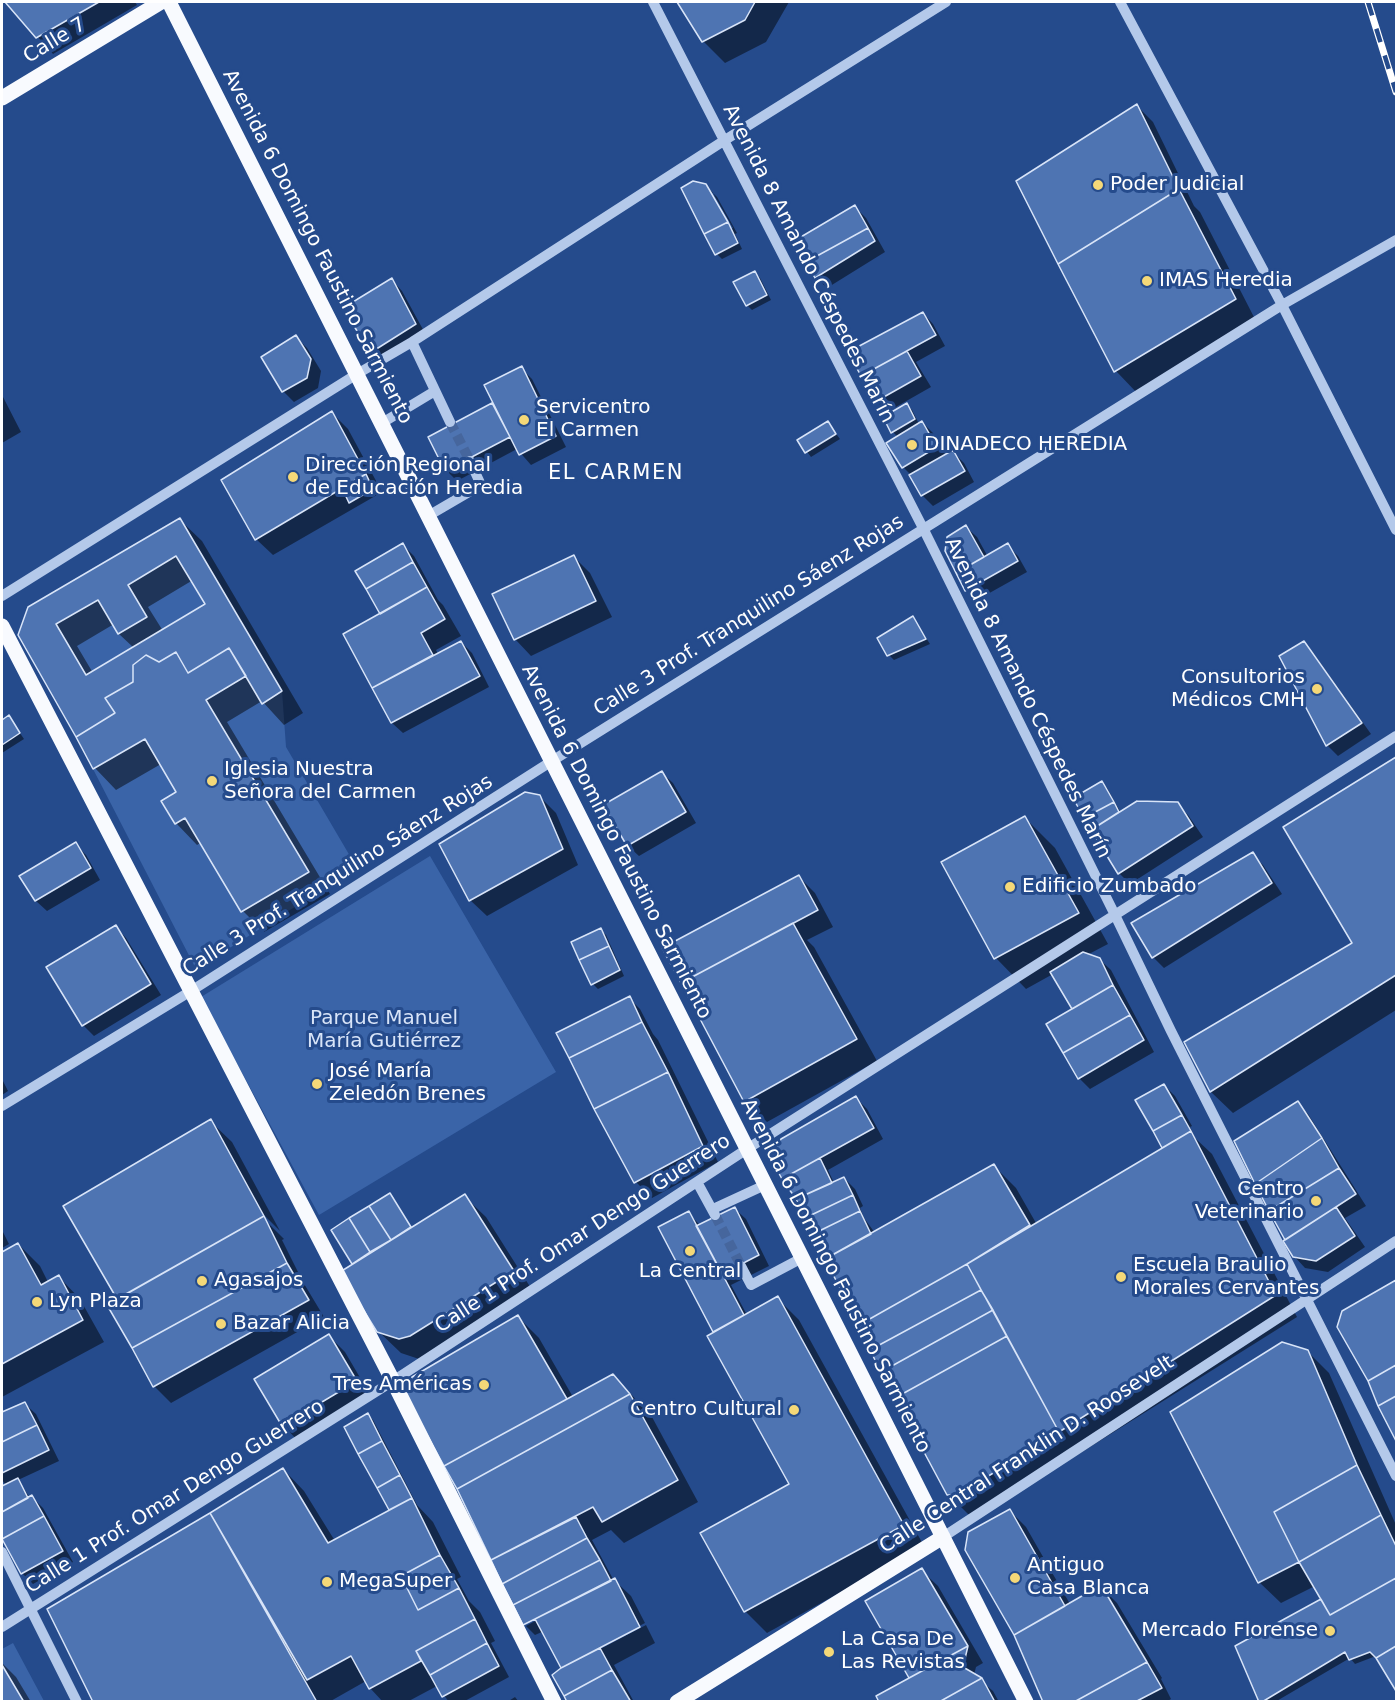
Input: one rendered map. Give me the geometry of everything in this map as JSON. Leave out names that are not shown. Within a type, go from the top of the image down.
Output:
[{"type":"main road","name":"Calle 7","points":[[2,98],[161,2]]},
{"type":"main road","name":"Avenida 6 Domingo Faustino Sarmiento","points":[[169,2],[1026,1701]]},
{"type":"main road","points":[[2,626],[393,1381],[554,1701]]},
{"type":"main road","name":"Calle Central Franklin D. Roosevelt","points":[[677,1701],[943,1537]]},
{"type":"street","name":"Avenida 8 Amando Céspedes Marín","points":[[653,2],[923,528],[1170,1031],[1396,1476]]},
{"type":"street","points":[[2,596],[412,342],[725,140],[946,2]]},
{"type":"street","points":[[1120,2],[1282,305],[1396,530]]},
{"type":"street","name":"Calle 3 Prof. Tranquilino Sáenz Rojas","points":[[2,1106],[191,991],[923,528],[1282,305],[1396,240]]},
{"type":"street","points":[[412,342],[450,422]]},
{"type":"street","points":[[382,423],[435,391]]},
{"type":"street","points":[[428,516],[481,485],[470,461]]},
{"type":"street","name":"Calle 1 Prof. Omar Dengo Guerrero","points":[[2,1627],[393,1381],[747,1149],[1396,736]]},
{"type":"street","points":[[697,1182],[714,1212],[765,1185]]},
{"type":"street","name":"Calle Central Franklin D. Roosevelt","points":[[943,1537],[1396,1240]]},
{"type":"street","points":[[741,1266],[751,1284],[802,1258]]},
{"type":"street","points":[[2,1552],[77,1701]]},
{"type":"green space","points":[[176,556],[205,604],[86,675],[56,624],[98,600],[119,634],[147,617],[128,585]]},
{"type":"green space","points":[[246,676],[262,704],[282,691],[286,747],[357,868],[196,969],[93,769],[145,739],[176,792],[161,802],[175,824],[185,818],[309,872],[206,700]]},
{"type":"green space","name":"Parque Manuel María Gutiérrez","points":[[430,856],[556,1072],[319,1215],[201,997]]},
{"type":"green space","points":[[13,1643],[44,1701],[24,1701],[2,1665],[2,1649]]},
{"type":"building","points":[[5,2],[99,2],[36,38]]},
{"type":"building","points":[[677,2],[755,2],[745,20],[702,42]]},
{"type":"building","name":"Poder Judicial","points":[[1137,104],[1179,189],[1058,264],[1016,181]]},
{"type":"building","points":[[693,181],[706,184],[728,222],[704,234],[681,188]]},
{"type":"building","name":"IMAS Heredia","points":[[1179,189],[1236,299],[1114,372],[1058,264]]},
{"type":"building","points":[[855,205],[868,228],[806,262],[794,241]]},
{"type":"building","points":[[728,222],[738,243],[715,255],[704,234]]},
{"type":"building","points":[[868,228],[875,241],[815,278],[806,262]]},
{"type":"building","points":[[755,271],[767,295],[746,306],[733,282]]},
{"type":"building","points":[[392,278],[416,324],[378,348],[365,344],[343,308]]},
{"type":"building","points":[[923,312],[936,335],[861,376],[848,352]]},
{"type":"building","points":[[296,335],[311,359],[307,378],[282,392],[261,357]]},
{"type":"building","points":[[907,351],[921,376],[875,402],[861,376]]},
{"type":"building","name":"Servicentro El Carmen","points":[[522,366],[556,436],[519,455],[484,385]]},
{"type":"building","name":"Servicentro El Carmen","points":[[492,403],[510,437],[445,471],[428,437]]},
{"type":"building","points":[[907,403],[915,419],[891,433],[883,417]]},
{"type":"building","name":"Dirección Regional de Educación Heredia","points":[[332,411],[366,474],[255,540],[221,480]]},
{"type":"building","points":[[828,421],[836,434],[805,453],[797,440]]},
{"type":"building","name":"DINADECO HEREDIA","points":[[922,421],[937,447],[902,468],[886,443]]},
{"type":"building","points":[[953,450],[965,471],[921,496],[909,475]]},
{"type":"building","points":[[366,474],[373,489],[349,503],[342,488]]},
{"type":"building","points":[[180,518],[282,691],[262,704],[229,648],[188,673],[176,652],[159,662],[146,655],[133,665],[133,682],[105,698],[115,713],[76,737],[18,635],[28,607]],"holes":[[[176,556],[205,604],[86,675],[56,624],[98,600],[118,634],[147,617],[128,585]]]},
{"type":"building","points":[[966,525],[984,557],[956,573],[945,551],[947,537]]},
{"type":"building","points":[[403,543],[413,562],[366,589],[355,571]]},
{"type":"building","points":[[1008,543],[1018,561],[965,591],[956,573]]},
{"type":"building","points":[[574,555],[596,601],[514,640],[492,594]]},
{"type":"building","points":[[413,562],[427,587],[380,614],[366,589]]},
{"type":"building","points":[[427,587],[445,619],[421,633],[433,655],[372,688],[343,634]]},
{"type":"building","points":[[913,616],[926,639],[887,656],[877,638]]},
{"type":"building","points":[[461,641],[480,676],[391,723],[372,688]]},
{"type":"building","name":"Consultorios Médicos CMH","points":[[1304,641],[1362,723],[1326,746],[1279,656]]},
{"type":"building","name":"Iglesia Nuestra Señora del Carmen","points":[[229,648],[246,676],[206,700],[309,872],[241,912],[185,818],[175,824],[161,801],[176,792],[145,739],[93,769],[76,737],[115,713],[105,698],[133,682],[133,665],[146,655],[159,662],[176,652],[188,673]]},
{"type":"building","points":[[9,715],[20,733],[2,745],[2,720]]},
{"type":"building","points":[[1396,757],[1396,975],[1210,1092],[1184,1042],[1352,943],[1283,827]]},
{"type":"building","points":[[662,771],[686,812],[627,846],[603,805]]},
{"type":"building","points":[[1102,781],[1114,802],[1084,818],[1073,798]]},
{"type":"building","points":[[525,792],[540,795],[563,849],[469,901],[439,844]]},
{"type":"building","points":[[1137,801],[1178,802],[1193,826],[1118,874],[1091,830]]},
{"type":"building","points":[[1114,802],[1119,812],[1091,830],[1084,818]]},
{"type":"building","name":"Edificio Zumbado","points":[[1025,816],[1079,913],[994,959],[941,862]]},
{"type":"building","points":[[76,842],[91,868],[35,901],[19,876]]},
{"type":"building","points":[[1253,852],[1272,883],[1152,958],[1131,923]]},
{"type":"building","points":[[799,875],[818,910],[681,983],[662,948]]},
{"type":"building","points":[[793,923],[857,1039],[744,1102],[681,983]]},
{"type":"building","points":[[116,925],[151,984],[82,1026],[46,967]]},
{"type":"building","points":[[601,928],[609,946],[579,960],[571,942]]},
{"type":"building","points":[[609,946],[620,970],[591,985],[579,960]]},
{"type":"building","points":[[1083,952],[1100,958],[1113,985],[1072,1009],[1050,972]]},
{"type":"building","points":[[1113,985],[1130,1015],[1063,1053],[1046,1024]]},
{"type":"building","points":[[630,996],[642,1022],[569,1058],[556,1033]]},
{"type":"building","points":[[1130,1015],[1144,1040],[1078,1079],[1063,1053]]},
{"type":"building","points":[[642,1022],[668,1072],[594,1109],[569,1058]]},
{"type":"building","points":[[668,1072],[703,1146],[634,1183],[594,1109]]},
{"type":"building","points":[[1164,1084],[1182,1115],[1153,1131],[1135,1100]]},
{"type":"building","points":[[856,1096],[874,1128],[782,1179],[770,1157],[781,1139]]},
{"type":"building","points":[[1298,1101],[1322,1138],[1255,1184],[1234,1141]]},
{"type":"building","points":[[1182,1115],[1191,1131],[1162,1148],[1153,1131]]},
{"type":"building","points":[[211,1119],[264,1216],[117,1299],[63,1206]]},
{"type":"building","name":"Escuela Braulio Morales Cervantes","points":[[1191,1131],[1276,1295],[1059,1432],[967,1264]]},
{"type":"building","points":[[1322,1138],[1339,1168],[1269,1211],[1255,1184]]},
{"type":"building","points":[[820,1158],[832,1183],[796,1199],[782,1179]]},
{"type":"building","points":[[994,1164],[1030,1225],[967,1264],[859,1325],[825,1259]]},
{"type":"building","name":"Centro Veterinario","points":[[1339,1168],[1356,1194],[1285,1240],[1269,1211]]},
{"type":"building","points":[[844,1177],[853,1195],[805,1218],[796,1199]]},
{"type":"building","points":[[390,1193],[411,1227],[391,1240],[369,1206]]},
{"type":"building","points":[[465,1194],[514,1271],[410,1336],[399,1339],[377,1332],[340,1272]]},
{"type":"building","points":[[853,1195],[860,1211],[813,1234],[805,1218]]},
{"type":"building","points":[[369,1206],[391,1240],[370,1252],[349,1218]]},
{"type":"building","points":[[735,1207],[759,1255],[722,1274],[696,1226]]},
{"type":"building","points":[[1336,1207],[1355,1236],[1316,1261],[1293,1257],[1283,1241]]},
{"type":"building","name":"La Central","points":[[689,1211],[744,1315],[713,1332],[658,1227]]},
{"type":"building","points":[[860,1211],[871,1234],[825,1259],[813,1234]]},
{"type":"building","name":"Agasajos","points":[[264,1216],[287,1263],[132,1348],[107,1305]]},
{"type":"building","points":[[349,1218],[370,1252],[352,1264],[331,1230]]},
{"type":"building","name":"Lyn Plaza","points":[[18,1243],[41,1285],[59,1275],[83,1320],[2,1364],[2,1252]]},
{"type":"building","name":"Bazar Alicia","points":[[287,1263],[309,1300],[153,1387],[132,1348]]},
{"type":"building","points":[[967,1264],[981,1290],[870,1350],[859,1325]]},
{"type":"building","points":[[1396,1280],[1396,1365],[1368,1381],[1337,1327],[1342,1311]]},
{"type":"building","points":[[981,1290],[993,1310],[881,1372],[870,1350]]},
{"type":"building","name":"Centro Cultural","points":[[778,1296],[904,1525],[744,1612],[700,1533],[789,1484],[707,1336]]},
{"type":"building","points":[[993,1310],[1007,1336],[895,1398],[881,1372]]},
{"type":"building","name":"Tres Américas","points":[[518,1315],[567,1399],[444,1466],[405,1394],[412,1377]]},
{"type":"building","points":[[329,1334],[357,1381],[282,1426],[254,1379]]},
{"type":"building","points":[[1007,1336],[1059,1432],[958,1495],[947,1495],[895,1398]]},
{"type":"building","points":[[1282,1342],[1308,1350],[1357,1465],[1274,1512],[1299,1562],[1258,1583],[1170,1412]]},
{"type":"building","points":[[1396,1365],[1396,1396],[1378,1406],[1368,1381]]},
{"type":"building","points":[[613,1374],[630,1394],[457,1489],[444,1466]]},
{"type":"building","points":[[630,1394],[678,1480],[602,1522],[593,1507],[491,1560],[457,1489]]},
{"type":"building","points":[[1396,1396],[1396,1441],[1378,1406]]},
{"type":"building","points":[[25,1402],[37,1425],[2,1442],[2,1412]]},
{"type":"building","points":[[368,1413],[382,1441],[358,1454],[344,1427]]},
{"type":"building","points":[[37,1425],[49,1450],[2,1473],[2,1442]]},
{"type":"building","points":[[382,1441],[400,1475],[377,1488],[358,1454]]},
{"type":"building","points":[[1357,1465],[1381,1515],[1299,1562],[1274,1512]]},
{"type":"building","name":"MegaSuper","points":[[283,1468],[328,1543],[412,1498],[440,1555],[401,1576],[418,1610],[459,1588],[475,1619],[416,1651],[421,1661],[369,1689],[351,1656],[307,1680],[210,1513]]},
{"type":"building","points":[[400,1475],[412,1498],[389,1510],[377,1488]]},
{"type":"building","points":[[18,1478],[28,1498],[2,1512],[2,1486]]},
{"type":"building","points":[[32,1495],[44,1516],[2,1539],[2,1512]]},
{"type":"building","name":"Antiguo Casa Blanca","points":[[1010,1509],[1065,1606],[1014,1635],[965,1550],[968,1532]]},
{"type":"building","points":[[210,1513],[317,1702],[93,1702],[47,1609]]},
{"type":"building","points":[[1381,1515],[1396,1546],[1396,1578],[1330,1615],[1299,1562]]},
{"type":"building","points":[[44,1516],[63,1551],[21,1574],[2,1539]]},
{"type":"building","points":[[576,1517],[587,1538],[502,1584],[491,1560]]},
{"type":"building","points":[[587,1538],[600,1560],[513,1605],[502,1584]]},
{"type":"building","points":[[440,1555],[459,1588],[418,1610],[401,1576]]},
{"type":"building","points":[[600,1560],[611,1581],[523,1625],[513,1605]]},
{"type":"building","points":[[922,1568],[968,1646],[909,1678],[865,1601]]},
{"type":"building","points":[[615,1578],[640,1627],[561,1668],[535,1619]]},
{"type":"building","name":"Mercado Florense","points":[[1396,1578],[1396,1646],[1376,1658],[1370,1652],[1349,1660],[1345,1652],[1259,1702],[1235,1646],[1321,1599],[1330,1615]]},
{"type":"building","points":[[1101,1585],[1147,1662],[1074,1702],[1043,1702],[1014,1635]]},
{"type":"building","points":[[475,1619],[487,1643],[430,1675],[416,1651]]},
{"type":"building","points":[[487,1643],[499,1666],[442,1697],[430,1675]]},
{"type":"building","points":[[968,1646],[963,1667],[982,1678],[939,1702],[879,1702],[876,1696]]},
{"type":"building","points":[[1396,1646],[1396,1691],[1376,1658]]},
{"type":"building","points":[[600,1648],[612,1670],[564,1696],[552,1675]]},
{"type":"building","points":[[1147,1662],[1162,1688],[1135,1702],[1074,1702]]},
{"type":"building","points":[[2,1665],[24,1702],[2,1702]]},
{"type":"building","points":[[612,1670],[631,1702],[567,1702],[564,1696]]},
{"type":"building","points":[[982,1678],[995,1702],[939,1702]]},
{"type":"tunnel","points":[[450,422],[470,461]]},
{"type":"tunnel","points":[[715,1215],[741,1266]]},
{"type":"railway","points":[[1368,2],[1396,92]]},
{"type":"place","name":"Poder Judicial","points":[[1098,185]]},
{"type":"place","name":"IMAS Heredia","points":[[1147,281]]},
{"type":"place","name":"Servicentro El Carmen","points":[[524,420]]},
{"type":"place","name":"DINADECO HEREDIA","points":[[912,445]]},
{"type":"place","name":"Dirección Regional de Educación Heredia","points":[[293,477]]},
{"type":"place","name":"Consultorios Médicos CMH","points":[[1317,689]]},
{"type":"place","name":"Iglesia Nuestra Señora del Carmen","points":[[212,781]]},
{"type":"place","name":"Edificio Zumbado","points":[[1010,887]]},
{"type":"place","name":"José María Zeledón Brenes","points":[[317,1084]]},
{"type":"place","name":"Centro Veterinario","points":[[1316,1201]]},
{"type":"place","name":"La Central","points":[[690,1251]]},
{"type":"place","name":"Escuela Braulio Morales Cervantes","points":[[1121,1277]]},
{"type":"place","name":"Agasajos","points":[[202,1281]]},
{"type":"place","name":"Lyn Plaza","points":[[37,1302]]},
{"type":"place","name":"Bazar Alicia","points":[[221,1324]]},
{"type":"place","name":"Tres Américas","points":[[484,1385]]},
{"type":"place","name":"Centro Cultural","points":[[794,1410]]},
{"type":"place","name":"Antiguo Casa Blanca","points":[[1015,1578]]},
{"type":"place","name":"MegaSuper","points":[[327,1582]]},
{"type":"place","name":"Mercado Florense","points":[[1330,1631]]},
{"type":"place","name":"La Casa De Las Revistas","points":[[829,1652]]},
{"type":"district","name":"EL CARMEN","points":[[616,474]]}]
